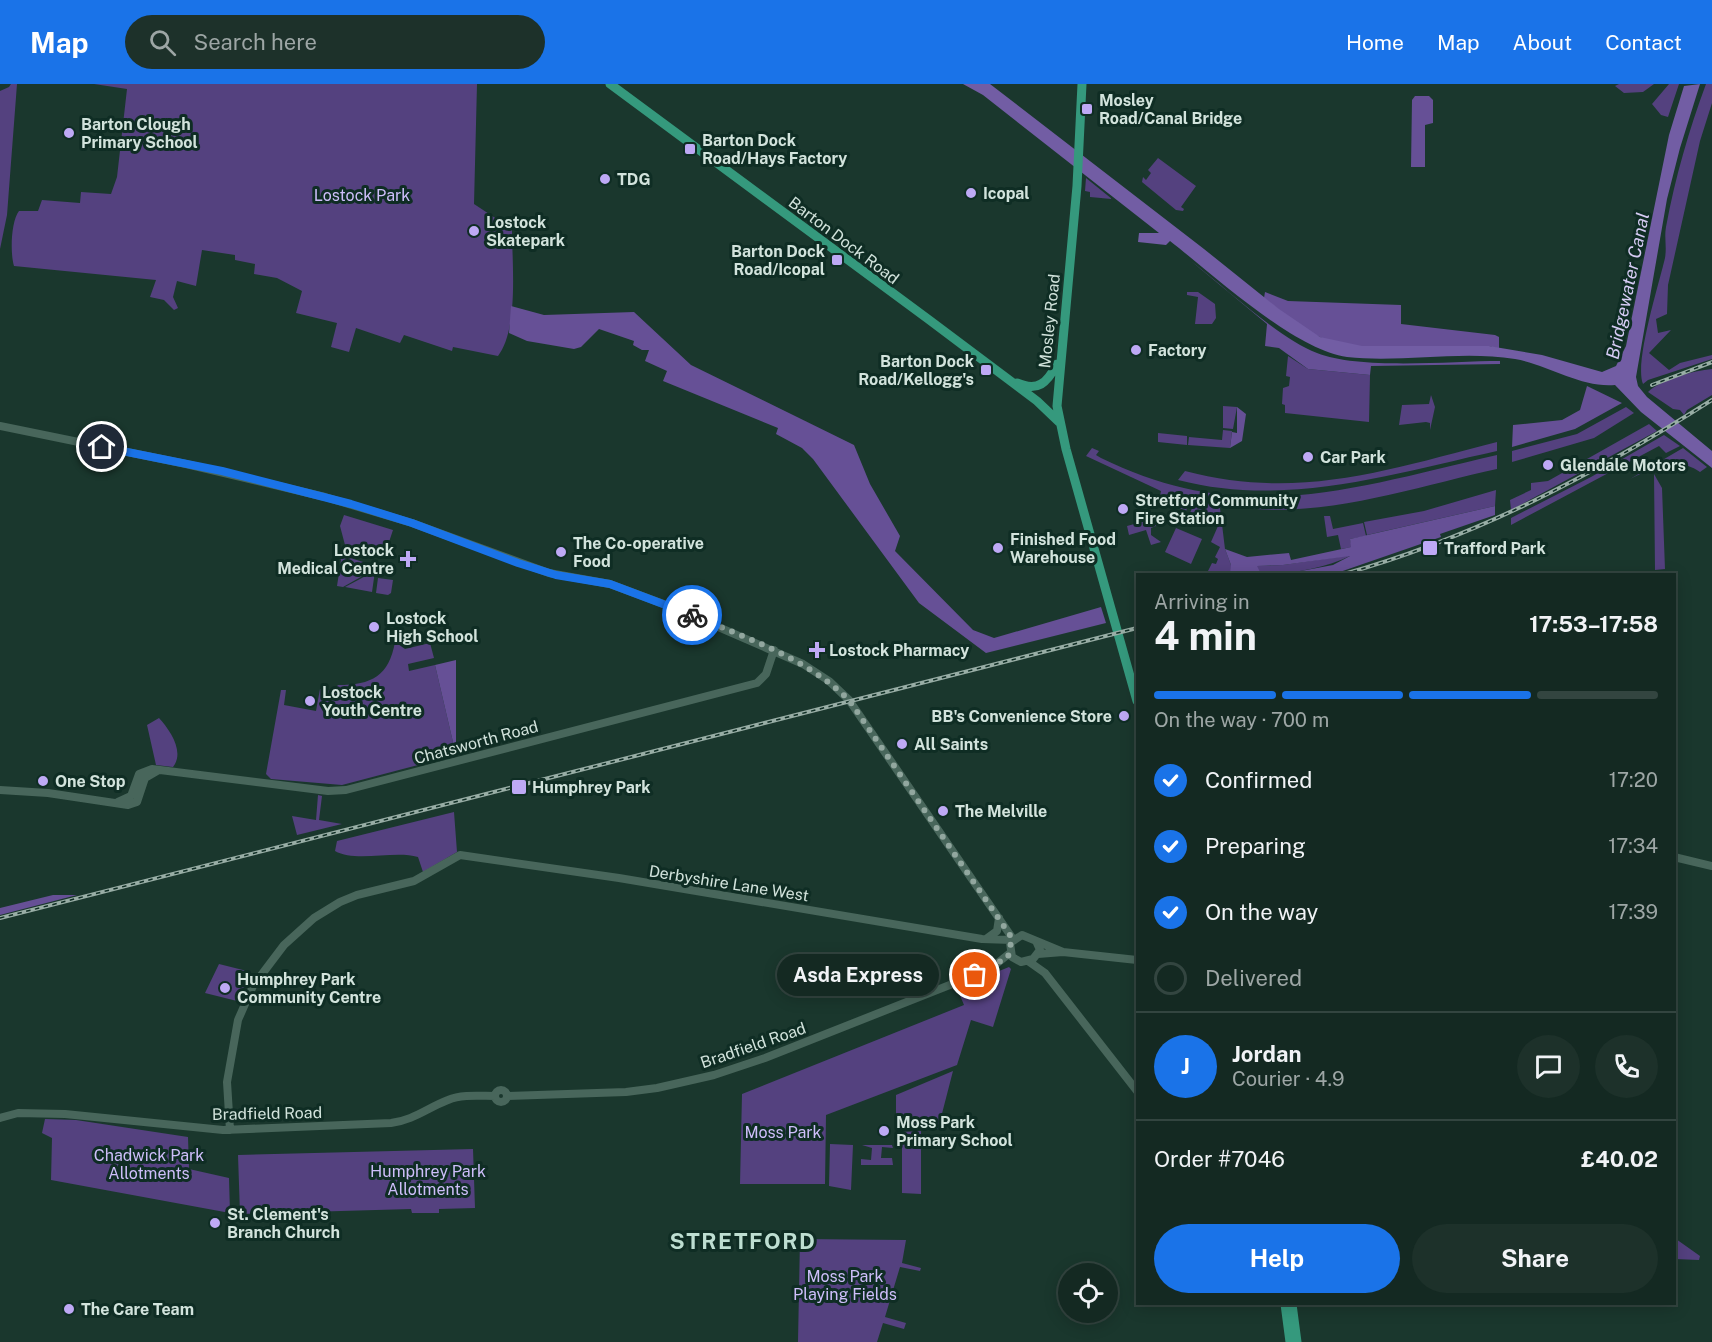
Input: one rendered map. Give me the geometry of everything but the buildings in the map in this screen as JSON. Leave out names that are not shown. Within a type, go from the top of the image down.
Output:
[{"type":"main road","name":"Barton Dock Road","points":[[610,84],[1006,379],[1059,422]]},
{"type":"main road","name":"Mosley Road","points":[[1082,84],[1078,177],[1057,397],[1059,422],[1134,685]]},
{"type":"main road","points":[[1006,379],[1029,387],[1038,387],[1048,380],[1060,357]]},
{"type":"main road","points":[[1285,1305],[1290,1342]]},
{"type":"main road","points":[[1292,1305],[1297,1342]]},
{"type":"street","points":[[0,426],[222,471],[351,504],[540,570],[570,578],[600,581],[630,591],[774,650],[813,670],[849,700],[1015,938],[1012,955],[1028,961],[1045,973]]},
{"type":"street","name":"Chatsworth Road","points":[[0,790],[48,793],[118,802],[128,806],[137,802],[145,778],[160,771],[328,791],[346,790],[757,683],[766,674],[774,650]]},
{"type":"street","name":"Derbyshire Lane West","points":[[230,1130],[228,1082],[236,1029],[253,986],[278,952],[314,918],[340,902],[357,895],[414,881],[460,855],[984,939],[1015,938]]},
{"type":"street","points":[[1676,857],[1712,866]]},
{"type":"street","points":[[984,939],[998,929],[1000,919]]},
{"type":"street","points":[[1015,938],[1030,936],[1036,941],[1063,952]]},
{"type":"street","name":"Derbyshire Lane West","points":[[994,940],[1012,955]]},
{"type":"street","points":[[1036,941],[1040,948],[1037,955],[1045,973],[1136,1090]]},
{"type":"street","points":[[1028,961],[1037,955],[1063,952],[1136,960]]},
{"type":"street","name":"Bradfield Road","points":[[0,1118],[18,1113],[65,1114],[230,1130],[405,1121],[447,1100],[469,1096],[495,1096],[501,1090],[507,1096],[626,1092],[668,1086],[714,1075],[765,1058],[995,965],[1012,955]]},
{"type":"green space","points":[[11,84],[17,84],[7,215],[0,249],[0,91]]},
{"type":"green space","name":"Lostock Park","points":[[94,84],[477,84],[474,204],[512,229],[512,313],[505,344],[498,356],[453,347],[452,351],[404,335],[400,343],[356,328],[349,352],[331,347],[337,323],[296,313],[302,291],[277,278],[254,274],[255,264],[235,260],[235,255],[202,250],[196,286],[177,281],[173,297],[178,308],[174,310],[164,300],[150,297],[156,280],[14,266],[12,237],[14,222],[19,211],[38,211],[42,200],[80,203],[81,192],[111,194],[117,177],[127,89]]},
{"type":"green space","points":[[1654,84],[1643,92],[1624,93],[1615,86]]},
{"type":"green space","points":[[1669,84],[1679,84],[1668,117],[1661,115],[1652,104]]},
{"type":"green space","points":[[1706,84],[1712,84],[1712,103],[1700,141],[1668,285],[1667,314],[1656,319],[1658,333],[1671,330],[1649,353],[1669,370],[1680,363],[1712,355],[1712,359],[1648,380],[1643,384],[1641,374],[1644,342],[1665,258],[1665,231],[1683,154]]},
{"type":"green space","points":[[1158,158],[1196,186],[1181,207],[1183,211],[1176,210],[1142,182],[1143,177],[1146,180],[1151,173],[1148,170]]},
{"type":"green space","points":[[1086,178],[1112,199],[1090,197],[1090,192],[1085,191]]},
{"type":"green space","points":[[1187,292],[1198,292],[1215,304],[1216,318],[1212,324],[1195,324],[1198,297],[1187,295]]},
{"type":"green space","points":[[1288,356],[1308,369],[1370,375],[1369,422],[1285,413],[1285,405],[1282,404],[1283,388],[1289,386],[1290,377],[1286,376]]},
{"type":"green space","points":[[1712,369],[1712,395],[1687,410],[1684,415],[1680,410],[1673,409],[1648,392],[1661,383],[1678,376]]},
{"type":"green space","points":[[1431,395],[1435,407],[1430,430],[1430,423],[1426,422],[1399,425],[1402,405],[1429,404]]},
{"type":"green space","points":[[1223,406],[1237,407],[1233,429],[1223,428]]},
{"type":"green space","points":[[1626,407],[1634,413],[1594,438],[1512,462],[1512,451],[1577,434]]},
{"type":"green space","points":[[1649,424],[1657,431],[1511,510],[1510,500],[1531,490],[1531,483],[1548,481]]},
{"type":"green space","points":[[1223,430],[1232,431],[1230,448],[1188,445],[1189,437],[1222,440]]},
{"type":"green space","points":[[1158,433],[1187,436],[1187,445],[1158,442]]},
{"type":"green space","points":[[1664,435],[1680,446],[1666,453],[1659,446],[1511,525],[1511,518],[1591,477]]},
{"type":"green space","points":[[1497,442],[1497,451],[1339,485],[1259,491],[1218,488],[1178,480],[1185,471],[1227,480],[1266,483],[1342,478],[1418,463]]},
{"type":"green space","points":[[1092,448],[1099,451],[1096,455],[1101,458],[1153,479],[1203,492],[1251,497],[1298,495],[1346,489],[1497,455],[1497,469],[1361,501],[1325,506],[1256,509],[1224,504],[1220,508],[1225,549],[1231,565],[1231,573],[1207,573],[1212,563],[1216,564],[1218,559],[1215,557],[1220,547],[1211,542],[1218,526],[1190,513],[1193,506],[1189,504],[1186,511],[1175,506],[1178,500],[1174,498],[1172,502],[1160,496],[1161,491],[1086,456]]},
{"type":"green space","points":[[1683,448],[1707,467],[1700,472],[1683,465],[1665,465],[1630,479]]},
{"type":"green space","points":[[1654,474],[1662,488],[1665,569],[1655,570]]},
{"type":"green space","points":[[1496,490],[1495,506],[1367,535],[1364,522],[1424,511]]},
{"type":"green space","points":[[344,515],[393,530],[384,557],[345,545],[340,526]]},
{"type":"green space","points":[[1151,516],[1159,519],[1156,526],[1151,528],[1151,535],[1161,542],[1151,545],[1146,530],[1129,535],[1127,526],[1149,520]]},
{"type":"green space","points":[[1324,516],[1330,516],[1333,529],[1363,523],[1366,536],[1350,539],[1352,547],[1341,549],[1338,535],[1327,537]]},
{"type":"green space","points":[[1176,528],[1202,539],[1191,564],[1165,552]]},
{"type":"green space","points":[[345,552],[347,557],[376,566],[375,569],[343,587],[337,586],[341,560],[339,556]]},
{"type":"green space","points":[[1352,555],[1330,564],[1296,572],[1260,573],[1257,571],[1257,566],[1283,565]]},
{"type":"green space","points":[[375,571],[372,592],[345,587]]},
{"type":"green space","points":[[378,578],[393,580],[391,593],[388,595],[376,593]]},
{"type":"green space","points":[[395,642],[405,649],[430,643],[434,658],[408,664],[409,671],[435,665],[456,755],[342,785],[271,779],[266,774],[281,690],[286,690],[284,705],[316,711],[320,689],[333,691],[338,685],[360,683],[383,671],[392,654]]},
{"type":"green space","points":[[159,718],[168,729],[177,748],[173,767],[156,765],[147,725]]},
{"type":"green space","points":[[318,795],[322,796],[319,820],[342,824],[297,835],[292,816],[316,820]]},
{"type":"green space","points":[[454,812],[457,852],[423,872],[418,857],[408,855],[353,856],[335,851],[337,841]]},
{"type":"green space","points":[[219,964],[251,972],[237,1001],[205,993]]},
{"type":"green space","name":"Moss Park","points":[[1009,967],[1011,969],[993,1027],[971,1020],[957,1065],[826,1115],[825,1184],[740,1184],[742,1094],[964,1005],[957,988]]},
{"type":"green space","points":[[953,1071],[938,1129],[896,1129],[896,1095]]},
{"type":"green space","name":"Chadwick Park Allotments","points":[[45,1119],[76,1120],[188,1137],[189,1169],[229,1178],[230,1213],[51,1180],[52,1138],[42,1133]]},
{"type":"green space","points":[[921,1131],[921,1194],[902,1193],[902,1132]]},
{"type":"green space","points":[[830,1144],[853,1145],[851,1190],[829,1186]]},
{"type":"green space","points":[[862,1145],[892,1145],[893,1148],[882,1147],[881,1158],[892,1158],[893,1165],[861,1165],[861,1159],[871,1160],[872,1148]]},
{"type":"green space","name":"Humphrey Park Allotments","points":[[473,1149],[475,1208],[439,1209],[439,1213],[412,1213],[411,1209],[240,1214],[238,1155]]},
{"type":"green space","name":"Moss Park Playing Fields","points":[[800,1239],[906,1240],[902,1263],[921,1268],[920,1271],[900,1267],[885,1317],[906,1323],[904,1329],[883,1323],[877,1342],[798,1342]]},
{"type":"green space","points":[[1676,1239],[1700,1256],[1699,1260],[1676,1259]]},
{"type":"shaded area","points":[[963,84],[990,84],[1279,309],[1320,337],[1362,346],[1489,346],[1542,355],[1602,372],[1616,366],[1626,346],[1669,135],[1684,86],[1700,84],[1667,199],[1636,377],[1638,386],[1647,397],[1712,451],[1712,468],[1641,412],[1615,385],[1577,380],[1515,359],[1473,356],[1389,359],[1347,357],[1303,341],[1231,291],[1170,241],[1166,245],[1138,242],[1139,233],[1159,233],[983,95]]},
{"type":"shaded area","points":[[1415,96],[1429,96],[1433,100],[1433,123],[1425,125],[1425,167],[1411,167],[1412,100]]},
{"type":"shaded area","points":[[1265,292],[1288,301],[1401,305],[1401,324],[1495,335],[1499,337],[1499,349],[1489,346],[1386,348],[1346,345],[1330,341],[1304,328],[1264,298]]},
{"type":"shaded area","points":[[511,306],[544,315],[634,312],[691,365],[854,445],[870,484],[900,536],[895,551],[973,630],[994,638],[1101,607],[1106,623],[986,653],[919,603],[813,459],[802,448],[776,434],[778,428],[663,381],[667,371],[645,361],[649,350],[642,350],[633,345],[634,341],[599,329],[581,347],[574,349],[527,341],[509,333]]},
{"type":"shaded area","points":[[1256,314],[1302,346],[1335,358],[1381,363],[1500,361],[1500,364],[1371,366],[1370,375],[1308,369],[1279,348],[1265,346],[1267,324]]},
{"type":"shaded area","points":[[1587,386],[1622,403],[1575,429],[1512,447],[1513,425],[1562,420],[1580,410]]},
{"type":"shaded area","points":[[1237,407],[1246,414],[1242,441],[1230,448],[1232,432],[1237,433]]},
{"type":"shaded area","points":[[1495,506],[1495,515],[1440,534],[1441,537],[1337,573],[1290,573],[1333,565],[1350,556],[1257,566],[1260,573],[1230,573],[1231,565],[1225,549],[1247,557],[1289,553],[1291,560],[1351,547],[1350,539]]},
{"type":"shaded area","points":[[456,660],[456,755],[435,665]]},
{"type":"shaded area","points":[[53,895],[77,895],[0,915],[0,908]]},
{"type":"railway","points":[[1652,385],[1712,362]]},
{"type":"railway","points":[[1347,573],[1393,559],[1488,522],[1625,453],[1712,400]]},
{"type":"railway","points":[[0,918],[1136,628]]},
{"type":"way so far","points":[[692,615],[803,664],[829,681],[849,700],[1013,939],[1009,948],[1011,953],[1008,957],[975,975]]},
{"type":"place","name":"Mosley Road/Canal Bridge","points":[[1087,109]]},
{"type":"place","name":"Barton Clough Primary School","points":[[69,133]]},
{"type":"place","name":"Barton Dock Road/Hays Factory","points":[[690,149]]},
{"type":"place","name":"TDG","points":[[605,179]]},
{"type":"place","name":"Icopal","points":[[971,193]]},
{"type":"place","name":"Lostock Skatepark","points":[[474,231]]},
{"type":"place","name":"Barton Dock Road/Icopal","points":[[837,260]]},
{"type":"place","name":"Factory","points":[[1136,350]]},
{"type":"place","name":"Barton Dock Road/Kellogg's","points":[[986,370]]},
{"type":"place","name":"Car Park","points":[[1308,457]]},
{"type":"place","name":"Glendale Motors","points":[[1548,465]]},
{"type":"place","name":"Stretford Community Fire Station","points":[[1123,509]]},
{"type":"place","name":"Finished Food Warehouse","points":[[998,548]]},
{"type":"place","name":"Trafford Park","points":[[1430,548]]},
{"type":"place","name":"The Co-operative Food","points":[[561,552]]},
{"type":"place","name":"Lostock Medical Centre","points":[[408,559]]},
{"type":"place","name":"Lostock High School","points":[[374,627]]},
{"type":"place","name":"Lostock Pharmacy","points":[[817,650]]},
{"type":"place","name":"Lostock Youth Centre","points":[[310,701]]},
{"type":"place","name":"BB's Convenience Store","points":[[1124,716]]},
{"type":"place","name":"All Saints","points":[[902,744]]},
{"type":"place","name":"One Stop","points":[[43,781]]},
{"type":"place","name":"Humphrey Park","points":[[519,787]]},
{"type":"place","name":"The Melville","points":[[943,811]]},
{"type":"place","name":"Asda Express","points":[[975,975]]},
{"type":"place","name":"Humphrey Park Community Centre","points":[[225,988]]},
{"type":"place","name":"Moss Park Primary School","points":[[884,1131]]},
{"type":"place","name":"St. Clement's Branch Church","points":[[215,1223]]},
{"type":"place","name":"The Care Team","points":[[69,1309]]},
{"type":"district","name":"STRETFORD","points":[[743,1241]]},
{"type":"route","points":[[102,447],[222,471],[351,504],[412,523],[518,563],[556,575],[600,581],[692,615]]},
{"type":"water label","name":"Bridgewater Canal","points":[[1628,286]]}]
